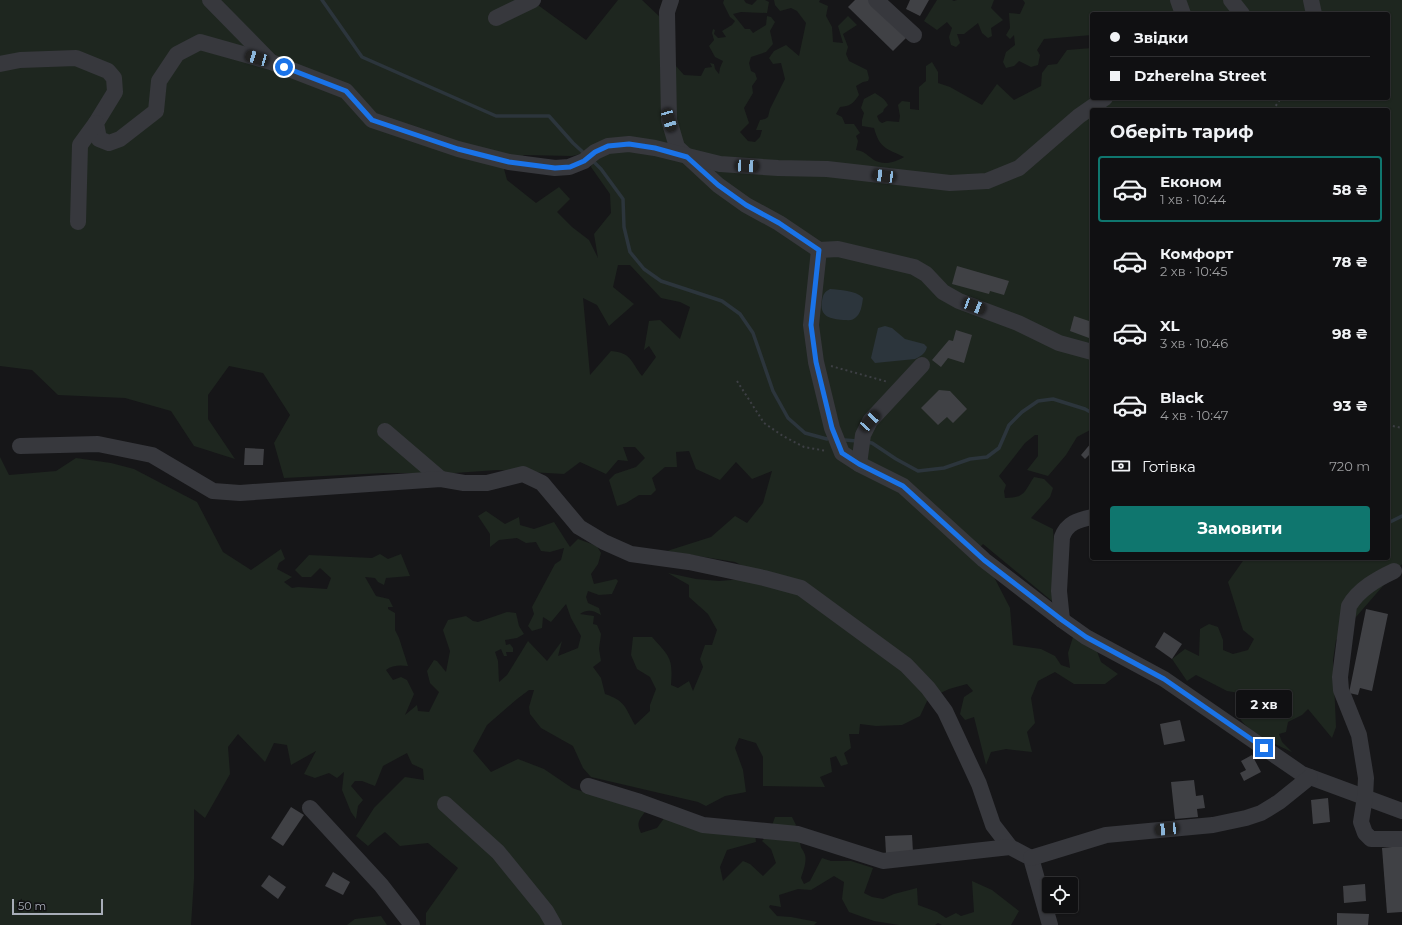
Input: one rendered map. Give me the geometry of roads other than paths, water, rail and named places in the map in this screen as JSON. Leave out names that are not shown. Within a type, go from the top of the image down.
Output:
[{"type":"street","points":[[210,0],[271,62]]},
{"type":"street","points":[[496,18],[533,0]]},
{"type":"street","points":[[671,0],[667,12],[669,120],[677,147],[718,185],[746,205],[779,223],[819,250],[838,249],[914,267],[926,274],[944,292],[959,301],[1018,323],[1059,343],[1090,351]]},
{"type":"street","points":[[876,0],[914,35]]},
{"type":"street","points":[[1178,0],[1182,12]]},
{"type":"street","points":[[1231,0],[1240,12]]},
{"type":"street","points":[[1312,0],[1314,12]]},
{"type":"street","points":[[96,123],[99,138],[109,143],[120,139],[156,111],[159,81],[177,54],[200,42],[271,62],[346,91],[372,120],[458,149],[509,162],[555,168],[570,167],[608,146],[629,144],[655,148],[720,164],[778,168],[827,169],[950,183],[987,181],[1019,168],[1090,108]]},
{"type":"street","points":[[0,64],[20,60],[76,58],[108,71],[114,78],[115,92],[96,123],[80,145],[78,222]]},
{"type":"street","points":[[1090,108],[1101,100]]},
{"type":"street","points":[[819,250],[811,325],[816,362],[832,428],[842,453],[859,464],[903,486],[984,560],[1086,637],[1164,679],[1302,774],[1402,811]]},
{"type":"street","points":[[859,464],[863,435],[870,421],[922,365]]},
{"type":"street","points":[[385,431],[441,479]]},
{"type":"street","points":[[20,446],[98,444],[152,456],[213,491],[240,493],[441,479],[464,483],[487,483],[523,474],[542,483],[579,527],[604,542],[631,554],[689,562],[764,578],[801,588],[906,665],[928,688],[945,712],[980,784],[993,825],[1010,847],[1031,858],[1106,835],[1213,825],[1246,818],[1261,813],[1280,802],[1310,777]]},
{"type":"street","points":[[1062,620],[1059,591],[1062,537],[1065,529],[1070,524],[1090,517]]},
{"type":"street","points":[[1394,571],[1381,577],[1353,598],[1349,606],[1340,677],[1341,690],[1359,735],[1366,778],[1361,822],[1365,833],[1371,839],[1402,838]]},
{"type":"street","points":[[588,786],[640,802],[703,825],[798,834],[883,861],[1010,847]]},
{"type":"street","points":[[445,804],[498,852],[546,911],[554,925]]},
{"type":"street","points":[[310,808],[382,885],[412,925]]},
{"type":"street","points":[[1031,858],[1050,925]]},
{"type":"waterway","points":[[322,0],[362,57],[496,116],[549,116],[586,155]]},
{"type":"waterway","points":[[592,160],[601,169],[623,199],[624,227],[630,252],[644,269],[661,281],[722,301],[740,314],[753,333],[773,391],[788,418],[805,433],[827,439]]},
{"type":"waterway","points":[[866,442],[872,443],[918,471],[944,468],[970,459],[987,457],[999,448],[1009,425],[1022,412],[1038,401],[1053,399],[1090,412]]},
{"type":"waterway","points":[[845,440],[857,441]]},
{"type":"waterway","points":[[1390,522],[1402,516]]}]
